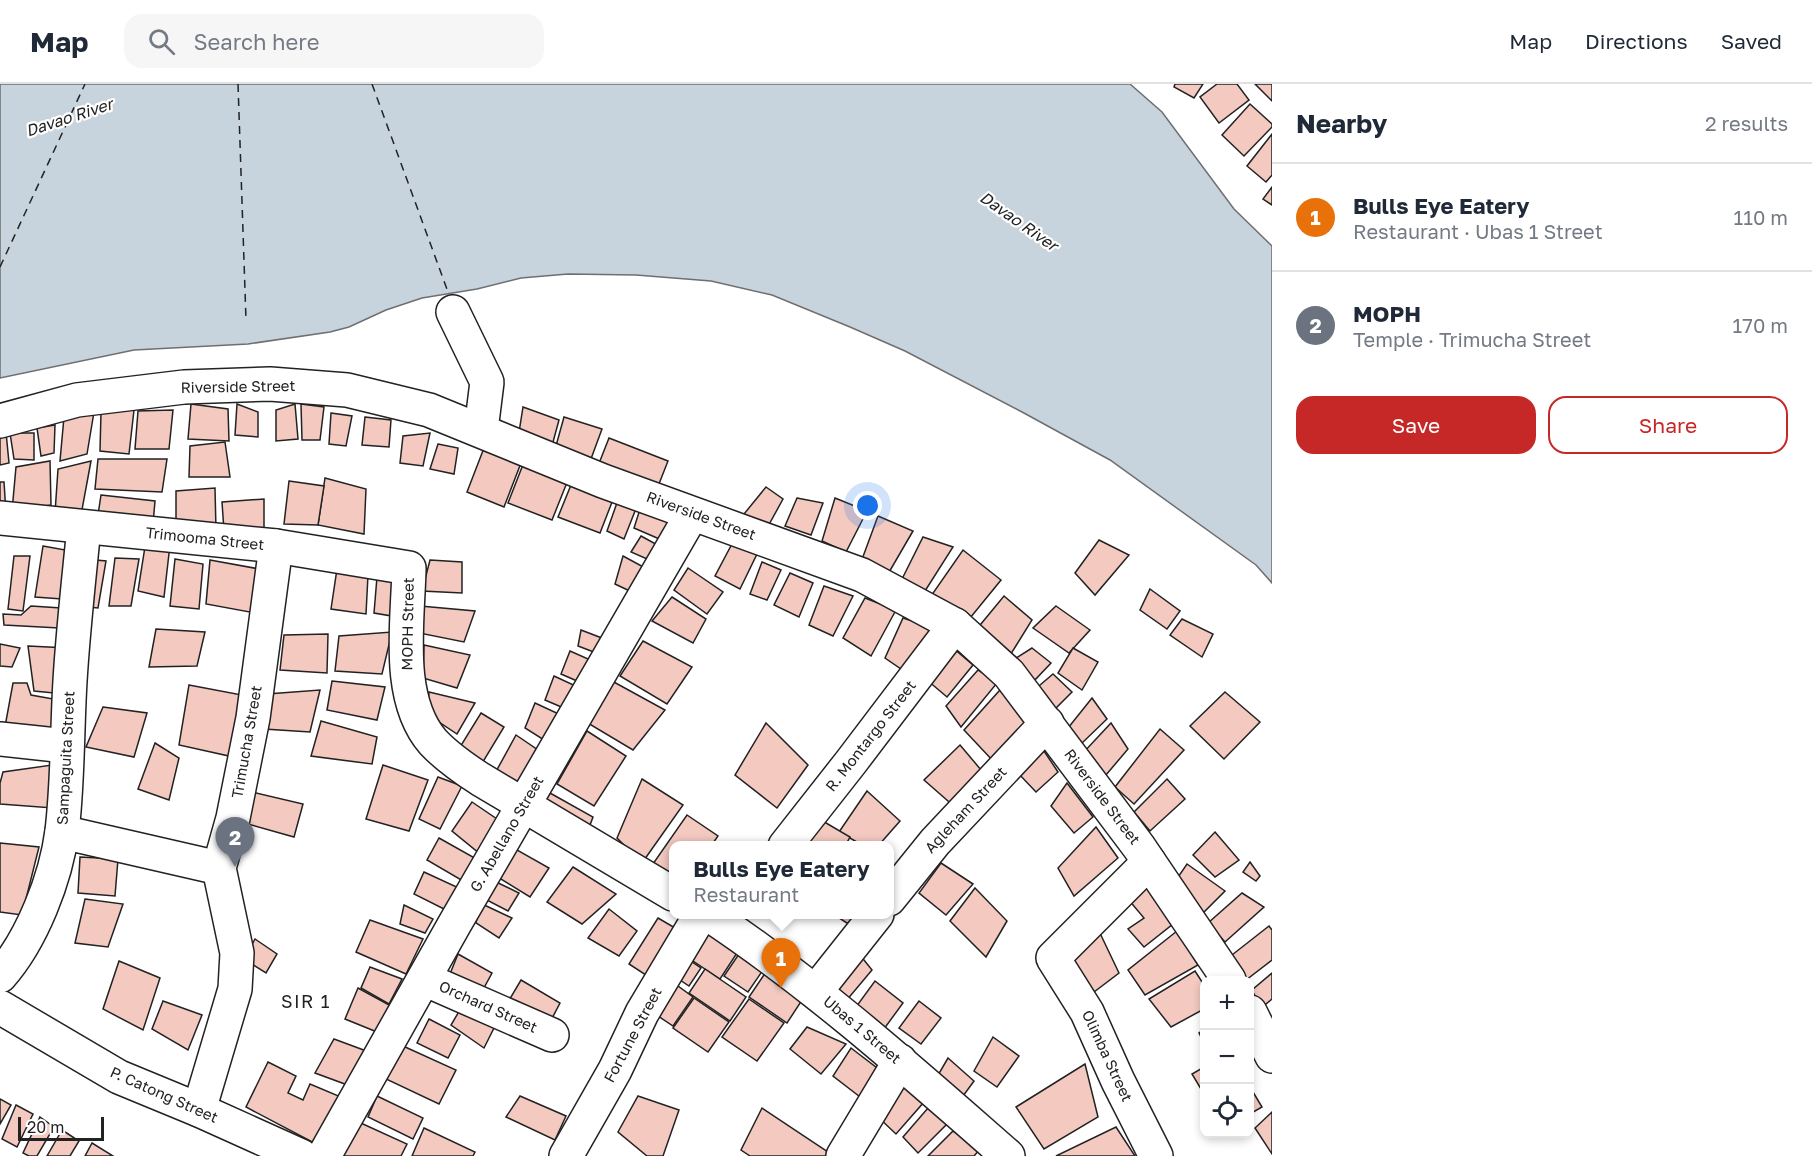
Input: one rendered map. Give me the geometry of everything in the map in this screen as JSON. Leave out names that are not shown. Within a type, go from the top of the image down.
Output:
[{"type":"street","points":[[453,312],[488,382],[481,430]]},
{"type":"street","name":"Riverside Street","points":[[0,421],[77,400],[184,387],[270,384],[347,390],[429,410],[527,451],[692,514],[862,575],[955,625],[1009,674],[1149,862],[1226,976]]},
{"type":"street","name":"G. Abellano Street","points":[[324,1156],[692,514]]},
{"type":"street","name":"Trimooma Street","points":[[0,518],[276,546],[409,568]]},
{"type":"street","name":"Sampaguita Street","points":[[0,976],[10,964],[30,928],[50,881],[62,832],[73,642],[84,527]]},
{"type":"street","name":"Trimucha Street","points":[[200,1110],[235,989],[237,953],[219,868],[233,818],[253,718],[276,546]]},
{"type":"street","name":"MOPH Street","points":[[409,568],[406,677],[416,714],[432,741],[454,762],[524,806]]},
{"type":"street","name":"R. Montargo Street","points":[[789,841],[955,625]]},
{"type":"street","name":"Agleham Street","points":[[894,893],[935,842],[1047,723]]},
{"type":"street","points":[[0,739],[66,746]]},
{"type":"street","points":[[524,806],[669,892]]},
{"type":"street","points":[[62,832],[219,868]]},
{"type":"street","name":"Olimba Street","points":[[1149,862],[1053,958],[1088,1012],[1118,1082],[1156,1156]]},
{"type":"street","name":"Fortune Street","points":[[566,1156],[615,1070],[642,1012],[713,919]]},
{"type":"street","name":"Ubas 1 Street","points":[[718,919],[816,991],[1008,1156]]},
{"type":"street","points":[[816,991],[874,919]]},
{"type":"street","name":"Orchard Street","points":[[424,979],[552,1035]]},
{"type":"street","name":"P. Catong Street","points":[[0,1007],[119,1077],[200,1110],[301,1156]]},
{"type":"street","points":[[1254,1020],[1272,1056]]},
{"type":"street","points":[[843,1156],[900,1061]]},
{"type":"water","name":"Davao River","points":[[0,84],[1130,84],[1162,112],[1234,209],[1272,246],[1272,583],[1256,565],[1110,460],[1022,412],[905,351],[850,327],[772,295],[711,281],[636,275],[568,274],[521,278],[477,289],[422,298],[386,310],[349,327],[330,332],[248,344],[134,350],[0,378]]},
{"type":"building","points":[[1175,84],[1203,84],[1194,98],[1174,87]]},
{"type":"building","points":[[1217,84],[1237,84],[1249,100],[1219,123],[1200,97]]},
{"type":"building","points":[[1255,84],[1272,84],[1272,101]]},
{"type":"building","points":[[1250,104],[1272,124],[1272,127],[1244,156],[1222,135]]},
{"type":"building","points":[[1272,134],[1272,175],[1266,182],[1247,166]]},
{"type":"building","points":[[1272,187],[1272,205],[1263,199]]},
{"type":"building","points":[[191,404],[228,409],[229,441],[188,439]]},
{"type":"building","points":[[237,404],[258,412],[258,437],[235,435]]},
{"type":"building","points":[[295,404],[298,439],[276,441],[276,410]]},
{"type":"building","points":[[301,404],[324,407],[320,440],[302,440]]},
{"type":"building","points":[[523,407],[559,420],[550,453],[517,445]]},
{"type":"building","points":[[134,410],[129,454],[100,451],[101,412]]},
{"type":"building","points":[[173,410],[169,449],[135,449],[138,411]]},
{"type":"building","points":[[94,412],[87,454],[60,461],[64,417]]},
{"type":"building","points":[[331,413],[352,416],[346,446],[329,444]]},
{"type":"building","points":[[365,417],[391,420],[389,447],[362,445]]},
{"type":"building","points":[[564,417],[602,429],[588,467],[554,453]]},
{"type":"building","points":[[55,425],[54,453],[41,456],[37,428]]},
{"type":"building","points":[[6,432],[9,463],[0,465],[0,433]]},
{"type":"building","points":[[10,433],[34,433],[34,460],[14,459]]},
{"type":"building","points":[[430,433],[423,466],[400,463],[403,436]]},
{"type":"building","points":[[609,438],[668,461],[655,494],[596,471]]},
{"type":"building","points":[[225,442],[230,477],[189,477],[190,446]]},
{"type":"building","points":[[438,444],[458,448],[454,474],[430,469]]},
{"type":"building","points":[[484,448],[521,463],[504,507],[467,492]]},
{"type":"building","points":[[98,459],[167,459],[162,492],[95,489]]},
{"type":"building","points":[[50,461],[51,505],[12,511],[16,467]]},
{"type":"building","points":[[91,461],[81,515],[55,513],[58,469]]},
{"type":"building","points":[[524,462],[568,480],[552,520],[508,503]]},
{"type":"building","points":[[325,478],[366,489],[364,534],[318,525]]},
{"type":"building","points":[[573,480],[614,497],[600,533],[558,517]]},
{"type":"building","points":[[289,481],[324,486],[318,525],[284,524]]},
{"type":"building","points":[[0,482],[4,482],[6,513],[0,511]]},
{"type":"building","points":[[766,487],[783,499],[766,530],[744,514]]},
{"type":"building","points":[[215,488],[216,530],[176,524],[176,491]]},
{"type":"building","points":[[101,495],[155,501],[153,524],[98,515]]},
{"type":"building","points":[[797,498],[823,503],[811,535],[785,526]]},
{"type":"building","points":[[835,498],[867,511],[846,552],[822,541]]},
{"type":"building","points":[[264,499],[264,535],[224,531],[222,502]]},
{"type":"building","points":[[618,500],[637,506],[624,539],[607,531]]},
{"type":"building","points":[[641,506],[673,520],[664,541],[634,528]]},
{"type":"building","points":[[878,516],[913,531],[888,574],[861,562]]},
{"type":"building","points":[[147,534],[171,536],[164,597],[138,591]]},
{"type":"building","points":[[641,536],[663,548],[654,562],[631,552]]},
{"type":"building","points":[[923,537],[953,547],[925,591],[901,581]]},
{"type":"building","points":[[1099,540],[1129,555],[1095,595],[1075,573]]},
{"type":"building","points":[[733,542],[757,554],[740,589],[715,576]]},
{"type":"building","points":[[43,546],[71,551],[62,599],[35,597]]},
{"type":"building","points":[[963,550],[1001,580],[966,623],[931,596]]},
{"type":"building","points":[[14,556],[30,556],[23,611],[8,609]]},
{"type":"building","points":[[623,556],[649,570],[634,593],[615,584]]},
{"type":"building","points":[[115,558],[139,559],[131,606],[109,606]]},
{"type":"building","points":[[85,559],[106,561],[98,608],[78,606]]},
{"type":"building","points":[[175,559],[203,564],[199,609],[170,606]]},
{"type":"building","points":[[210,560],[265,570],[255,613],[206,604]]},
{"type":"building","points":[[430,560],[462,562],[462,593],[422,591]]},
{"type":"building","points":[[762,562],[781,570],[767,600],[750,594]]},
{"type":"building","points":[[688,568],[723,592],[707,614],[674,590]]},
{"type":"building","points":[[337,569],[368,575],[366,614],[331,609]]},
{"type":"building","points":[[790,573],[813,583],[799,617],[774,605]]},
{"type":"building","points":[[377,577],[398,578],[398,617],[374,613]]},
{"type":"building","points":[[824,586],[853,596],[833,636],[809,625]]},
{"type":"building","points":[[1150,589],[1180,611],[1167,629],[1140,610]]},
{"type":"building","points":[[1004,596],[1032,620],[1009,657],[976,630]]},
{"type":"building","points":[[672,597],[706,619],[693,643],[652,621]]},
{"type":"building","points":[[865,598],[896,610],[871,656],[843,638]]},
{"type":"building","points":[[31,606],[61,608],[59,628],[4,625],[3,614],[21,615]]},
{"type":"building","points":[[420,606],[475,611],[464,642],[419,633]]},
{"type":"building","points":[[1056,606],[1090,630],[1069,653],[1033,628]]},
{"type":"building","points":[[903,618],[941,630],[904,671],[885,658]]},
{"type":"building","points":[[1182,619],[1213,634],[1202,657],[1170,635]]},
{"type":"building","points":[[156,629],[205,632],[197,666],[149,667]]},
{"type":"building","points":[[581,630],[607,640],[599,654],[578,646]]},
{"type":"building","points":[[392,632],[382,674],[335,671],[339,636]]},
{"type":"building","points":[[328,634],[327,673],[280,670],[284,635]]},
{"type":"building","points":[[643,641],[692,667],[667,704],[620,676]]},
{"type":"building","points":[[0,644],[20,648],[12,667],[0,666]]},
{"type":"building","points":[[424,645],[470,655],[457,688],[423,678]]},
{"type":"building","points":[[28,646],[68,648],[64,694],[34,691]]},
{"type":"building","points":[[953,648],[973,665],[947,697],[927,680]]},
{"type":"building","points":[[1032,648],[1051,663],[1032,683],[1013,660]]},
{"type":"building","points":[[1073,648],[1098,662],[1082,690],[1058,673]]},
{"type":"building","points":[[570,651],[595,662],[584,684],[561,674]]},
{"type":"building","points":[[978,670],[997,683],[961,727],[946,706]]},
{"type":"building","points":[[1053,674],[1072,692],[1050,714],[1033,691]]},
{"type":"building","points":[[554,676],[580,688],[566,709],[545,700]]},
{"type":"building","points":[[332,681],[385,687],[377,720],[327,710]]},
{"type":"building","points":[[612,681],[665,710],[633,750],[586,722]]},
{"type":"building","points":[[13,683],[27,683],[31,695],[59,700],[52,731],[4,732]]},
{"type":"building","points":[[189,685],[242,695],[229,756],[179,745]]},
{"type":"building","points":[[320,690],[310,732],[264,729],[267,694]]},
{"type":"building","points":[[1000,690],[1031,728],[995,763],[964,730]]},
{"type":"building","points":[[429,692],[475,703],[457,734],[427,714]]},
{"type":"building","points":[[1225,692],[1260,722],[1224,759],[1190,726]]},
{"type":"building","points":[[1092,698],[1107,719],[1081,744],[1068,728]]},
{"type":"building","points":[[535,703],[561,715],[544,740],[525,728]]},
{"type":"building","points":[[103,707],[147,713],[134,757],[86,747]]},
{"type":"building","points":[[481,713],[504,727],[481,765],[460,747]]},
{"type":"building","points":[[321,721],[377,737],[372,764],[311,756]]},
{"type":"building","points":[[766,723],[808,765],[777,808],[735,775]]},
{"type":"building","points":[[1111,723],[1128,749],[1100,782],[1082,754]]},
{"type":"building","points":[[1160,729],[1184,750],[1134,804],[1115,787]]},
{"type":"building","points":[[587,731],[626,756],[594,806],[557,784]]},
{"type":"building","points":[[516,735],[538,750],[513,789],[493,777]]},
{"type":"building","points":[[155,743],[179,758],[169,800],[138,789]]},
{"type":"building","points":[[960,745],[987,777],[956,808],[924,780]]},
{"type":"building","points":[[1042,748],[1058,772],[1036,792],[1017,772]]},
{"type":"building","points":[[52,765],[53,808],[0,804],[0,783],[3,772]]},
{"type":"building","points":[[383,765],[428,780],[409,831],[366,819]]},
{"type":"building","points":[[438,777],[462,786],[440,829],[419,819]]},
{"type":"building","points":[[642,779],[683,805],[642,863],[617,838]]},
{"type":"building","points":[[1167,779],[1185,799],[1150,831],[1134,812]]},
{"type":"building","points":[[1067,783],[1093,817],[1074,833],[1051,806]]},
{"type":"building","points":[[248,791],[303,804],[294,837],[241,822]]},
{"type":"building","points":[[867,791],[900,821],[882,841],[855,841],[839,832]]},
{"type":"building","points":[[550,793],[593,817],[587,833],[541,808]]},
{"type":"building","points":[[472,802],[497,819],[479,853],[452,831]]},
{"type":"building","points":[[687,815],[718,836],[714,841],[669,841],[669,885],[648,871]]},
{"type":"building","points":[[821,820],[850,837],[848,841],[804,841]]},
{"type":"building","points":[[1096,827],[1118,858],[1074,896],[1058,868]]},
{"type":"building","points":[[1215,832],[1239,860],[1215,877],[1193,855]]},
{"type":"building","points":[[439,838],[480,861],[468,884],[427,860]]},
{"type":"building","points":[[0,843],[39,847],[22,915],[0,912]]},
{"type":"building","points":[[508,845],[549,868],[530,897],[496,876]]},
{"type":"building","points":[[80,857],[118,859],[115,896],[78,893]]},
{"type":"building","points":[[1250,862],[1260,876],[1256,881],[1243,872]]},
{"type":"building","points":[[941,863],[973,884],[946,915],[919,893]]},
{"type":"building","points":[[1187,864],[1225,891],[1197,919],[1174,883]]},
{"type":"building","points":[[573,867],[616,894],[582,924],[547,902]]},
{"type":"building","points":[[424,872],[461,889],[446,910],[414,894]]},
{"type":"building","points":[[1145,873],[1178,920],[1144,947],[1128,929],[1144,918],[1123,893]]},
{"type":"building","points":[[492,880],[519,893],[508,911],[481,897]]},
{"type":"building","points":[[975,888],[1007,921],[986,957],[950,921]]},
{"type":"building","points":[[1242,893],[1264,907],[1225,942],[1208,923]]},
{"type":"building","points":[[85,899],[123,904],[108,947],[75,943]]},
{"type":"building","points":[[480,903],[512,918],[499,938],[476,923]]},
{"type":"building","points":[[404,905],[433,919],[425,933],[400,924]]},
{"type":"building","points":[[609,909],[637,931],[619,956],[588,938]]},
{"type":"building","points":[[658,918],[682,932],[652,979],[629,964]]},
{"type":"building","points":[[841,919],[859,919],[853,927]]},
{"type":"building","points":[[370,920],[423,939],[406,974],[356,952]]},
{"type":"building","points":[[701,924],[739,950],[720,979],[681,953]]},
{"type":"building","points":[[1269,926],[1272,930],[1272,960],[1251,976],[1235,976],[1223,962]]},
{"type":"building","points":[[1098,929],[1119,973],[1094,992],[1069,958]]},
{"type":"building","points":[[1177,931],[1198,965],[1145,995],[1128,970]]},
{"type":"building","points":[[255,939],[277,954],[266,973],[244,959]]},
{"type":"building","points":[[856,950],[872,970],[846,1001],[829,987]]},
{"type":"building","points":[[741,951],[765,967],[748,992],[724,976]]},
{"type":"building","points":[[458,954],[492,973],[479,997],[448,979]]},
{"type":"building","points":[[680,954],[701,968],[689,986],[668,972]]},
{"type":"building","points":[[119,961],[160,978],[143,1030],[103,1009]]},
{"type":"building","points":[[370,967],[402,979],[389,1004],[361,988]]},
{"type":"building","points":[[705,969],[746,997],[730,1021],[689,993]]},
{"type":"building","points":[[768,969],[806,994],[787,1023],[749,997]]},
{"type":"building","points":[[1195,971],[1200,979],[1200,1011],[1171,1027],[1149,999]]},
{"type":"building","points":[[1272,973],[1272,999],[1261,1008],[1254,994],[1254,988]]},
{"type":"building","points":[[667,978],[693,997],[673,1026],[646,1008]]},
{"type":"building","points":[[521,980],[560,1003],[547,1028],[505,1007]]},
{"type":"building","points":[[875,981],[903,1003],[881,1033],[853,1011]]},
{"type":"building","points":[[358,988],[391,1006],[377,1032],[345,1019]]},
{"type":"building","points":[[694,998],[729,1022],[708,1052],[673,1028]]},
{"type":"building","points":[[749,999],[784,1023],[757,1061],[722,1037]]},
{"type":"building","points":[[163,1001],[202,1015],[188,1050],[152,1029]]},
{"type":"building","points":[[919,1001],[941,1018],[921,1044],[899,1028]]},
{"type":"building","points":[[464,1003],[497,1022],[484,1048],[451,1025]]},
{"type":"building","points":[[429,1019],[460,1035],[448,1058],[417,1043]]},
{"type":"building","points":[[807,1027],[846,1044],[821,1074],[790,1049]]},
{"type":"building","points":[[993,1037],[1019,1056],[997,1087],[974,1071]]},
{"type":"building","points":[[334,1039],[369,1052],[353,1087],[315,1073]]},
{"type":"building","points":[[403,1046],[456,1070],[439,1104],[386,1079]]},
{"type":"building","points":[[851,1048],[881,1071],[864,1100],[833,1076]]},
{"type":"building","points":[[948,1058],[974,1081],[958,1103],[934,1082]]},
{"type":"building","points":[[268,1062],[296,1076],[288,1093],[303,1100],[310,1084],[341,1097],[316,1144],[246,1107]]},
{"type":"building","points":[[1085,1064],[1098,1117],[1044,1149],[1016,1107]]},
{"type":"building","points":[[1200,1069],[1200,1087],[1192,1074]]},
{"type":"building","points":[[902,1086],[924,1102],[896,1134],[877,1116]]},
{"type":"building","points":[[1254,1094],[1262,1107],[1254,1112]]},
{"type":"building","points":[[377,1096],[423,1118],[413,1139],[368,1117]]},
{"type":"building","points":[[520,1096],[566,1116],[555,1140],[506,1117]]},
{"type":"building","points":[[638,1096],[679,1110],[663,1156],[647,1156],[618,1132]]},
{"type":"building","points":[[0,1099],[11,1105],[0,1124]]},
{"type":"building","points":[[16,1105],[33,1114],[17,1147],[2,1139]]},
{"type":"building","points":[[762,1108],[834,1156],[750,1156],[741,1150]]},
{"type":"building","points":[[928,1108],[947,1124],[918,1153],[903,1137]]},
{"type":"building","points":[[1272,1112],[1272,1154],[1255,1128]]},
{"type":"building","points":[[40,1117],[54,1127],[37,1156],[29,1156],[23,1153]]},
{"type":"building","points":[[352,1119],[407,1144],[401,1156],[334,1156]]},
{"type":"building","points":[[1116,1127],[1135,1156],[1056,1156]]},
{"type":"building","points":[[424,1128],[475,1152],[473,1156],[412,1156]]},
{"type":"building","points":[[62,1130],[79,1141],[70,1156],[47,1156]]},
{"type":"building","points":[[953,1131],[981,1148],[974,1156],[928,1156]]},
{"type":"building","points":[[92,1143],[113,1156],[85,1156]]},
{"type":"ferry route","points":[[0,267],[85,84]]},
{"type":"ferry route","points":[[238,84],[246,320]]},
{"type":"ferry route","points":[[372,84],[448,292]]},
{"type":"place","name":"MOPH","points":[[235,867]]},
{"type":"place","name":"Bulls Eye Eatery","points":[[781,988]]},
{"type":"district","name":"SIR 1","points":[[306,1002]]}]
